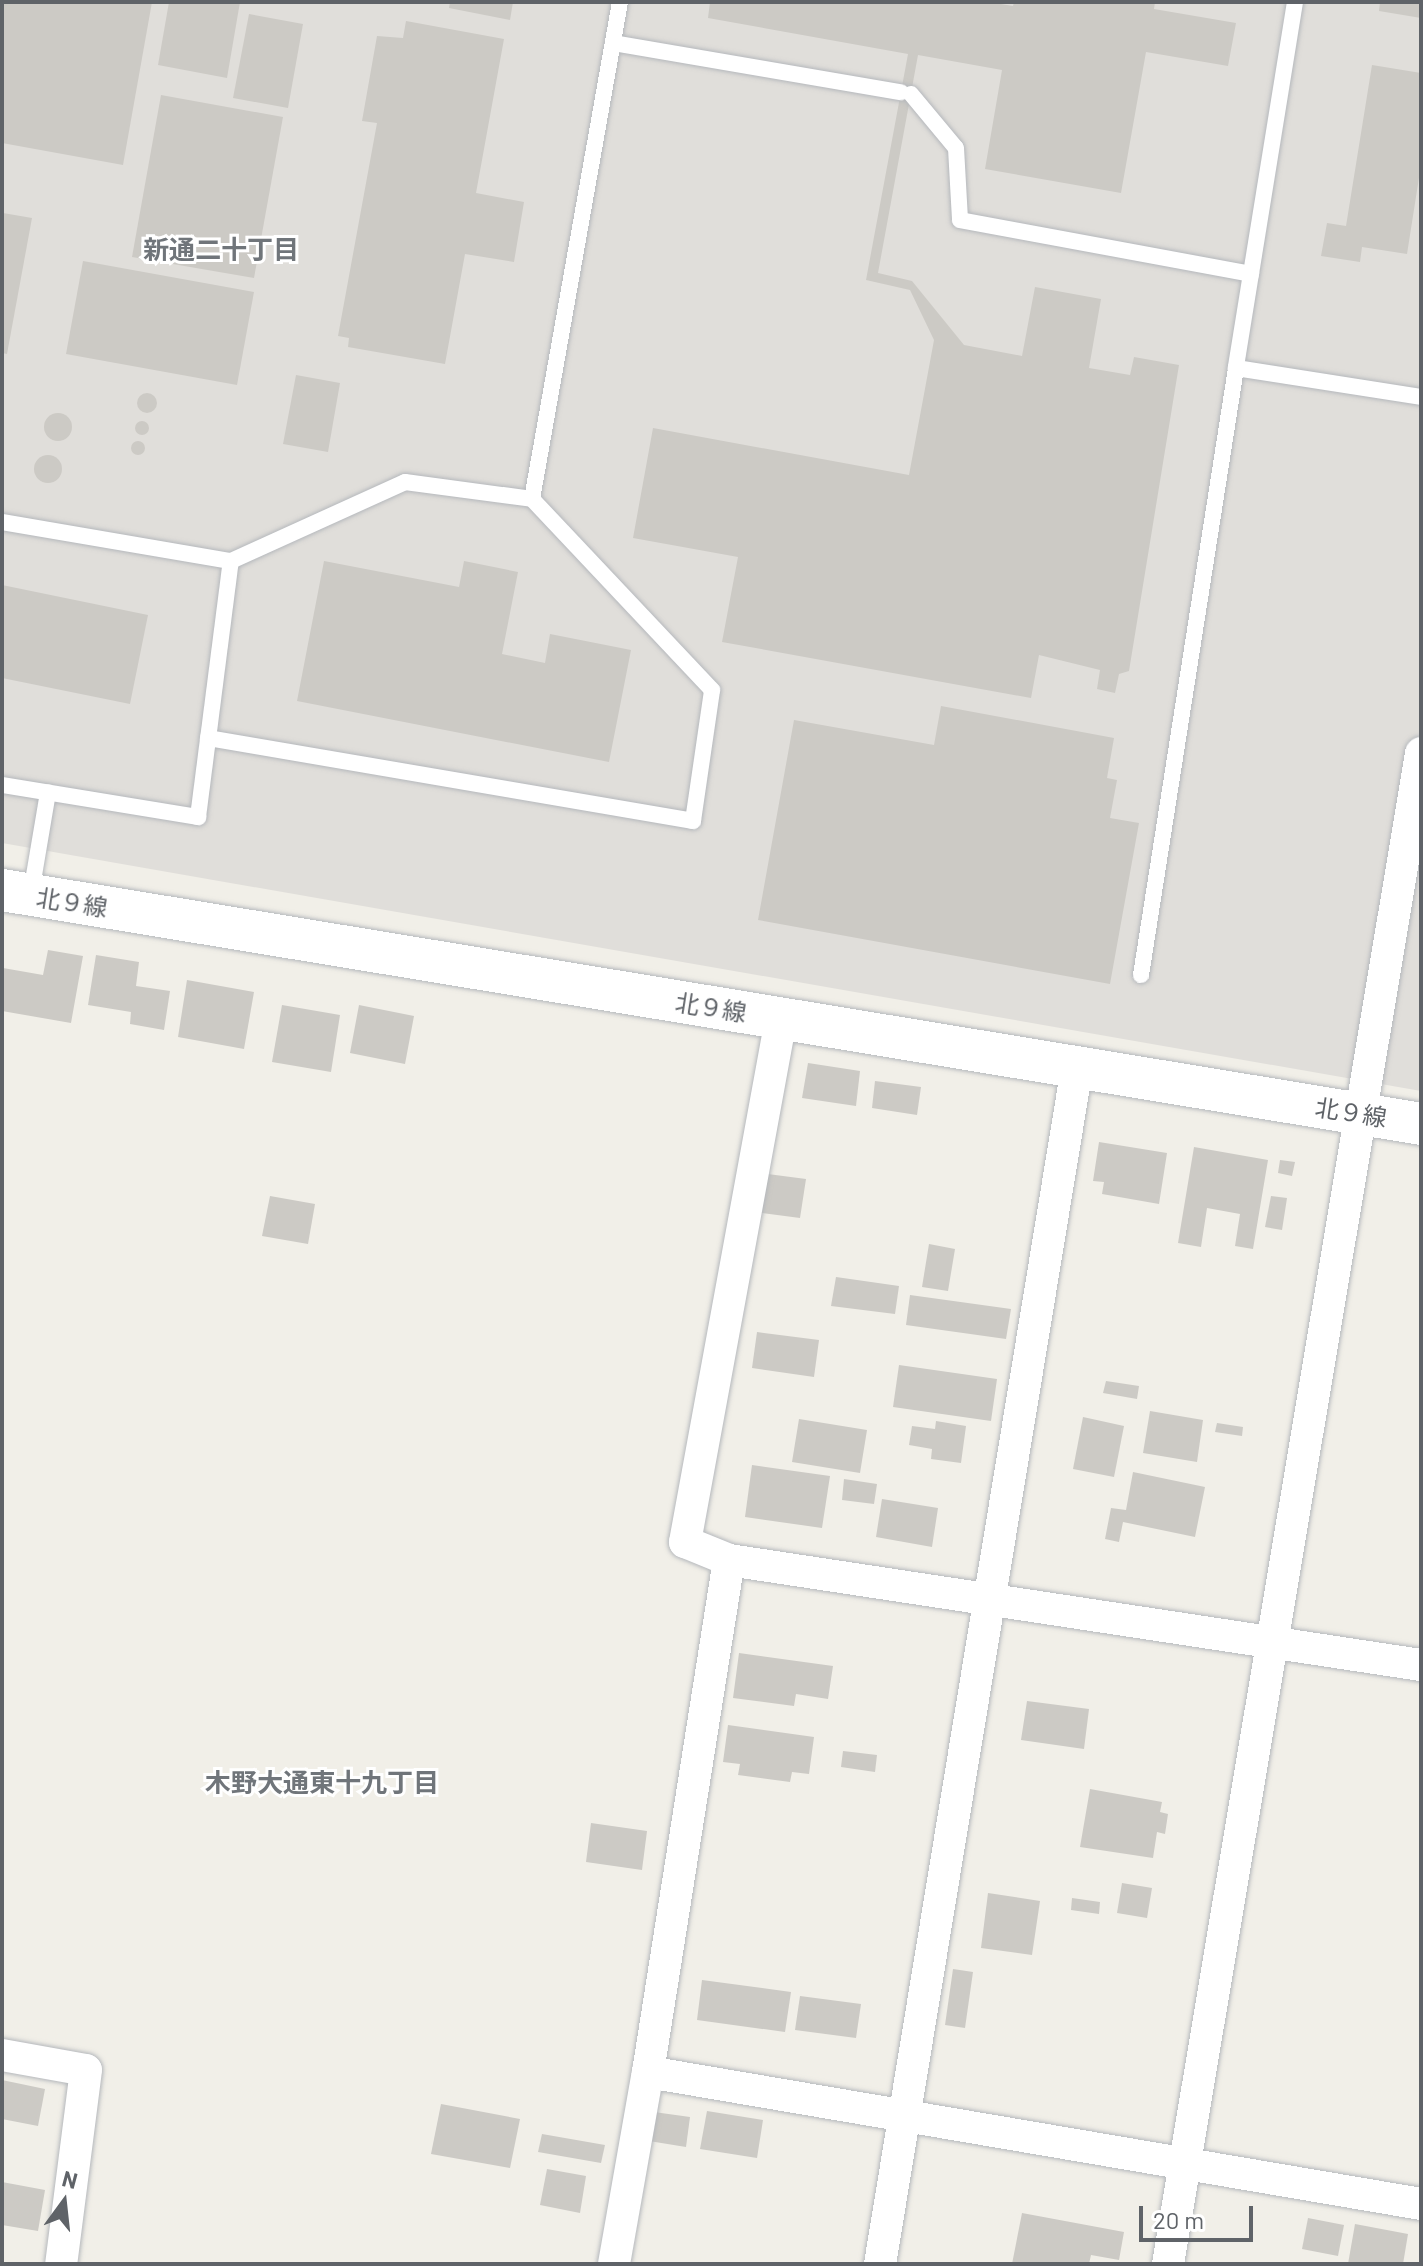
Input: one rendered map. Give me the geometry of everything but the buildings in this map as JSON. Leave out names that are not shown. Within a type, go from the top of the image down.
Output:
[{"type":"street","points":[[1168,2264],[1419,771]]},
{"type":"street","name":"北９線","points":[[16,892],[1421,1124]]},
{"type":"street","points":[[781,1019],[685,1542],[729,1560],[1421,1665]]},
{"type":"street","points":[[880,2264],[1077,1067]]},
{"type":"street","points":[[614,2264],[648,2072],[729,1560]]},
{"type":"street","points":[[2,2055],[86,2070],[61,2264]]},
{"type":"street","points":[[648,2072],[1421,2204]]},
{"type":"lane","points":[[532,499],[620,2]]},
{"type":"lane","points":[[1141,975],[1295,2]]},
{"type":"lane","points":[[613,43],[906,93],[956,148],[960,220],[1251,274]]},
{"type":"lane","points":[[1236,368],[1421,397]]},
{"type":"lane","points":[[2,522],[231,561],[405,482],[532,499],[712,690],[693,821],[208,738]]},
{"type":"lane","points":[[2,785],[198,817],[231,561]]},
{"type":"lane","points":[[16,892],[48,792]]},
{"type":"shaded area","points":[[2,2],[1421,2],[1421,1091],[2,843]]},
{"type":"district","name":"新通二十丁目","points":[[221,249]]},
{"type":"district","name":"木野大通東十九丁目","points":[[322,1782]]}]
